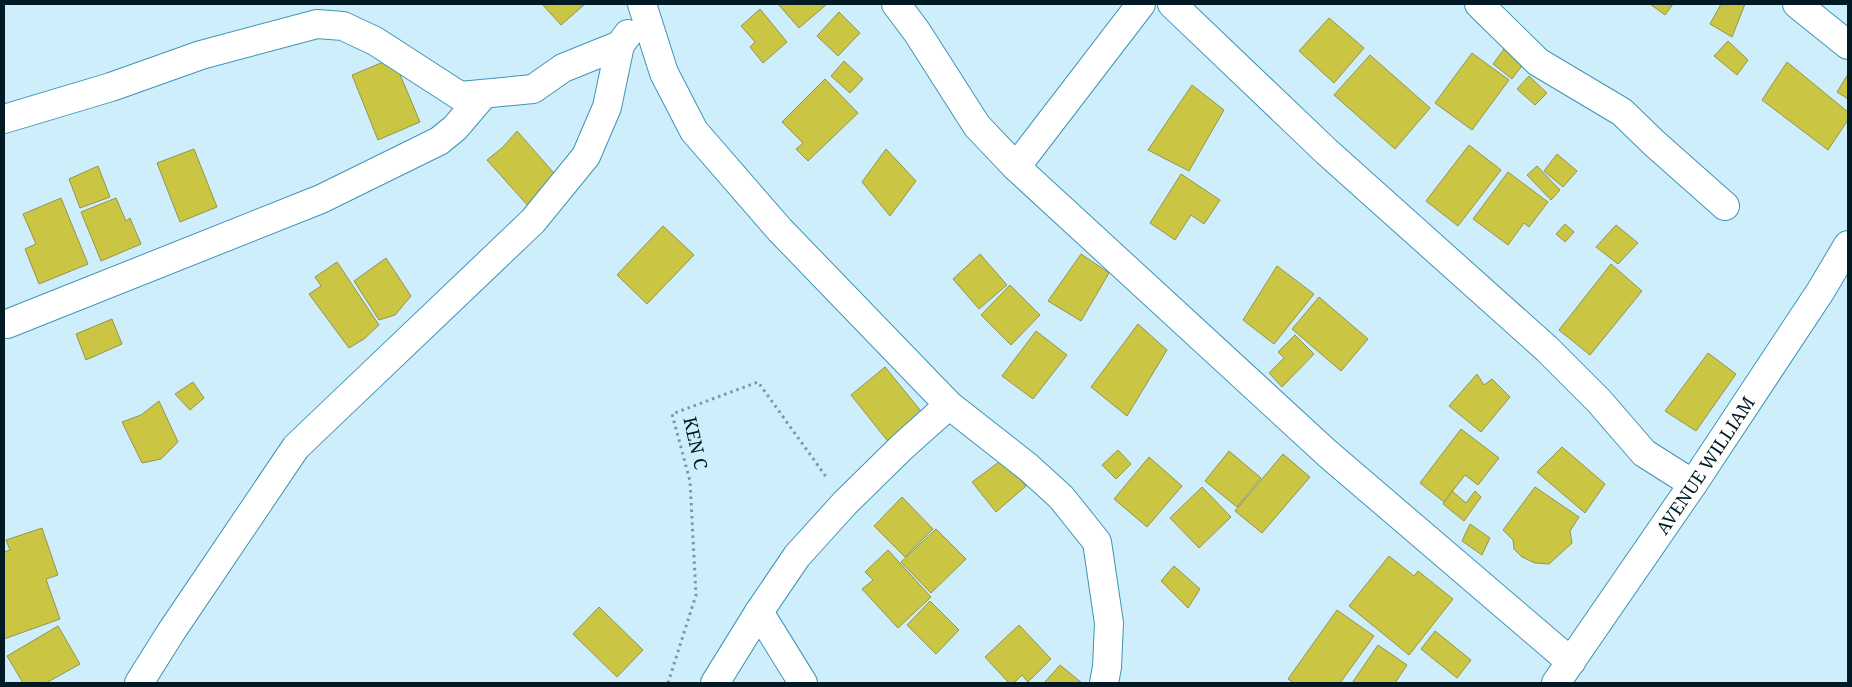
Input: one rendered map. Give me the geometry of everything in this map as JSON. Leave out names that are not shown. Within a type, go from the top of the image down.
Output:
[{"type":"street","points":[[896,4],[917,32],[977,126],[1016,167],[1564,672]]},
{"type":"street","points":[[1016,167],[1141,4]]},
{"type":"street","points":[[1172,4],[1327,152],[1547,350],[1599,401],[1644,453],[1693,484]]},
{"type":"street","points":[[1479,4],[1538,62],[1622,112],[1654,144],[1725,206]]},
{"type":"street","points":[[1797,4],[1848,45]]},
{"type":"street","points":[[139,683],[171,632],[296,447],[533,221],[586,156],[607,107],[620,45],[643,6]]},
{"type":"street","points":[[643,6],[664,73],[694,131],[780,230],[949,405],[1028,467],[1061,497],[1097,542],[1109,623],[1107,667],[1104,683]]},
{"type":"street","points":[[4,120],[200,55],[317,24],[343,26],[375,41],[460,96],[533,89],[563,68],[620,45]]},
{"type":"street","points":[[7,324],[321,199],[438,141],[455,128],[484,94]]},
{"type":"street","name":"AVENUE WILLIAM","points":[[1564,672],[1693,484],[1820,292],[1848,245]]},
{"type":"street","points":[[715,683],[759,612],[798,556],[845,503],[902,447],[949,405]]},
{"type":"street","points":[[759,612],[803,683]]},
{"type":"path","name":"KEN C","points":[[668,683],[696,595],[690,481],[672,414],[758,382],[845,503]]},
{"type":"building","points":[[542,4],[585,4],[561,25]]},
{"type":"building","points":[[778,4],[827,4],[799,28]]},
{"type":"building","points":[[1650,4],[1673,4],[1665,15]]},
{"type":"building","points":[[1721,4],[1745,4],[1732,37],[1710,24]]},
{"type":"building","points":[[760,9],[787,42],[763,63],[750,47],[755,42],[741,26]]},
{"type":"building","points":[[839,12],[860,33],[838,56],[817,36]]},
{"type":"building","points":[[1329,18],[1364,48],[1334,83],[1299,51]]},
{"type":"building","points":[[1728,41],[1748,60],[1737,75],[1714,56]]},
{"type":"building","points":[[1509,42],[1529,56],[1512,79],[1493,64]]},
{"type":"building","points":[[1472,53],[1509,80],[1472,130],[1435,103]]},
{"type":"building","points":[[1370,55],[1430,108],[1395,149],[1334,95]]},
{"type":"building","points":[[393,58],[420,122],[378,140],[352,75]]},
{"type":"building","points":[[844,61],[863,79],[850,93],[831,76]]},
{"type":"building","points":[[1787,62],[1848,112],[1848,120],[1828,150],[1762,100]]},
{"type":"building","points":[[1848,74],[1848,99],[1837,92]]},
{"type":"building","points":[[1529,76],[1547,93],[1535,105],[1517,89]]},
{"type":"building","points":[[825,79],[858,113],[808,161],[796,149],[803,143],[782,122]]},
{"type":"building","points":[[1192,85],[1224,110],[1189,171],[1148,150]]},
{"type":"building","points":[[517,131],[560,180],[530,208],[487,160],[503,147]]},
{"type":"building","points":[[1469,145],[1501,170],[1458,226],[1426,201]]},
{"type":"building","points":[[194,149],[217,207],[180,222],[157,163]]},
{"type":"building","points":[[886,149],[916,181],[890,216],[862,182]]},
{"type":"building","points":[[1557,154],[1577,171],[1563,187],[1544,171]]},
{"type":"building","points":[[98,166],[110,197],[80,208],[69,179]]},
{"type":"building","points":[[1537,166],[1560,190],[1551,200],[1527,175]]},
{"type":"building","points":[[1508,172],[1548,202],[1529,227],[1524,223],[1508,245],[1473,219]]},
{"type":"building","points":[[1181,174],[1220,200],[1204,224],[1191,215],[1175,240],[1150,223]]},
{"type":"building","points":[[61,198],[88,264],[39,284],[25,249],[36,244],[23,214]]},
{"type":"building","points":[[116,198],[126,221],[130,218],[141,244],[101,261],[81,212]]},
{"type":"building","points":[[1565,224],[1574,232],[1565,242],[1556,234]]},
{"type":"building","points":[[1616,225],[1638,243],[1618,264],[1596,247]]},
{"type":"building","points":[[663,226],[694,255],[647,304],[617,275]]},
{"type":"building","points":[[980,254],[1007,285],[979,309],[953,279]]},
{"type":"building","points":[[1081,254],[1109,273],[1081,321],[1048,301]]},
{"type":"building","points":[[386,258],[411,296],[395,315],[379,320],[354,281]]},
{"type":"building","points":[[337,262],[379,325],[364,339],[349,348],[309,294],[321,286],[315,277]]},
{"type":"building","points":[[1611,264],[1642,291],[1590,355],[1559,330]]},
{"type":"building","points":[[1277,266],[1314,294],[1274,344],[1243,320]]},
{"type":"building","points":[[1010,285],[1040,315],[1011,345],[981,315]]},
{"type":"building","points":[[1319,297],[1368,339],[1341,371],[1292,329]]},
{"type":"building","points":[[112,319],[122,344],[86,360],[76,334]]},
{"type":"building","points":[[1138,324],[1167,350],[1127,416],[1091,387]]},
{"type":"building","points":[[1036,331],[1067,355],[1033,399],[1002,376]]},
{"type":"building","points":[[1295,335],[1314,354],[1282,387],[1269,373],[1284,358],[1278,352]]},
{"type":"building","points":[[1708,353],[1736,374],[1696,431],[1665,411]]},
{"type":"building","points":[[885,367],[929,421],[894,449],[851,395]]},
{"type":"building","points":[[1477,374],[1484,385],[1492,379],[1510,397],[1481,432],[1449,406]]},
{"type":"building","points":[[193,382],[204,398],[190,410],[175,394]]},
{"type":"building","points":[[159,401],[178,442],[161,459],[142,463],[122,422],[141,415]]},
{"type":"building","points":[[1461,429],[1499,458],[1478,485],[1465,475],[1444,502],[1420,483]]},
{"type":"building","points":[[1562,447],[1605,484],[1585,513],[1537,472]]},
{"type":"building","points":[[1118,450],[1131,464],[1116,479],[1102,465]]},
{"type":"building","points":[[1229,451],[1261,478],[1237,507],[1205,481]]},
{"type":"building","points":[[1283,454],[1310,477],[1262,533],[1235,511]]},
{"type":"building","points":[[1149,457],[1182,486],[1147,527],[1114,499]]},
{"type":"building","points":[[1003,459],[1026,486],[996,512],[972,482]]},
{"type":"building","points":[[1202,487],[1231,517],[1199,548],[1170,518]]},
{"type":"building","points":[[1535,487],[1579,517],[1570,531],[1572,543],[1549,564],[1535,563],[1522,557],[1514,549],[1513,540],[1503,530]]},
{"type":"building","points":[[1452,491],[1466,503],[1475,491],[1481,497],[1464,521],[1443,504]]},
{"type":"building","points":[[902,497],[933,529],[905,557],[874,526]]},
{"type":"building","points":[[1470,524],[1490,538],[1482,555],[1462,541]]},
{"type":"building","points":[[42,528],[58,575],[46,579],[60,619],[4,639],[4,552],[10,550],[6,540]]},
{"type":"building","points":[[936,529],[966,559],[931,593],[901,562]]},
{"type":"building","points":[[888,550],[931,597],[898,628],[862,589],[873,580],[865,572]]},
{"type":"building","points":[[1389,556],[1414,576],[1418,571],[1453,599],[1409,655],[1349,606]]},
{"type":"building","points":[[1174,566],[1200,589],[1188,608],[1161,581]]},
{"type":"building","points":[[930,601],[959,630],[936,654],[907,625]]},
{"type":"building","points":[[599,607],[643,650],[617,677],[573,634]]},
{"type":"building","points":[[1337,610],[1374,636],[1340,683],[1294,683],[1288,679]]},
{"type":"building","points":[[1019,625],[1051,659],[1028,682],[1022,675],[1014,683],[1009,683],[985,657]]},
{"type":"building","points":[[58,626],[80,664],[46,683],[23,683],[7,656]]},
{"type":"building","points":[[1435,631],[1471,660],[1457,678],[1421,649]]},
{"type":"building","points":[[1378,645],[1407,665],[1395,683],[1352,683]]},
{"type":"building","points":[[1060,665],[1082,683],[1044,683]]}]
